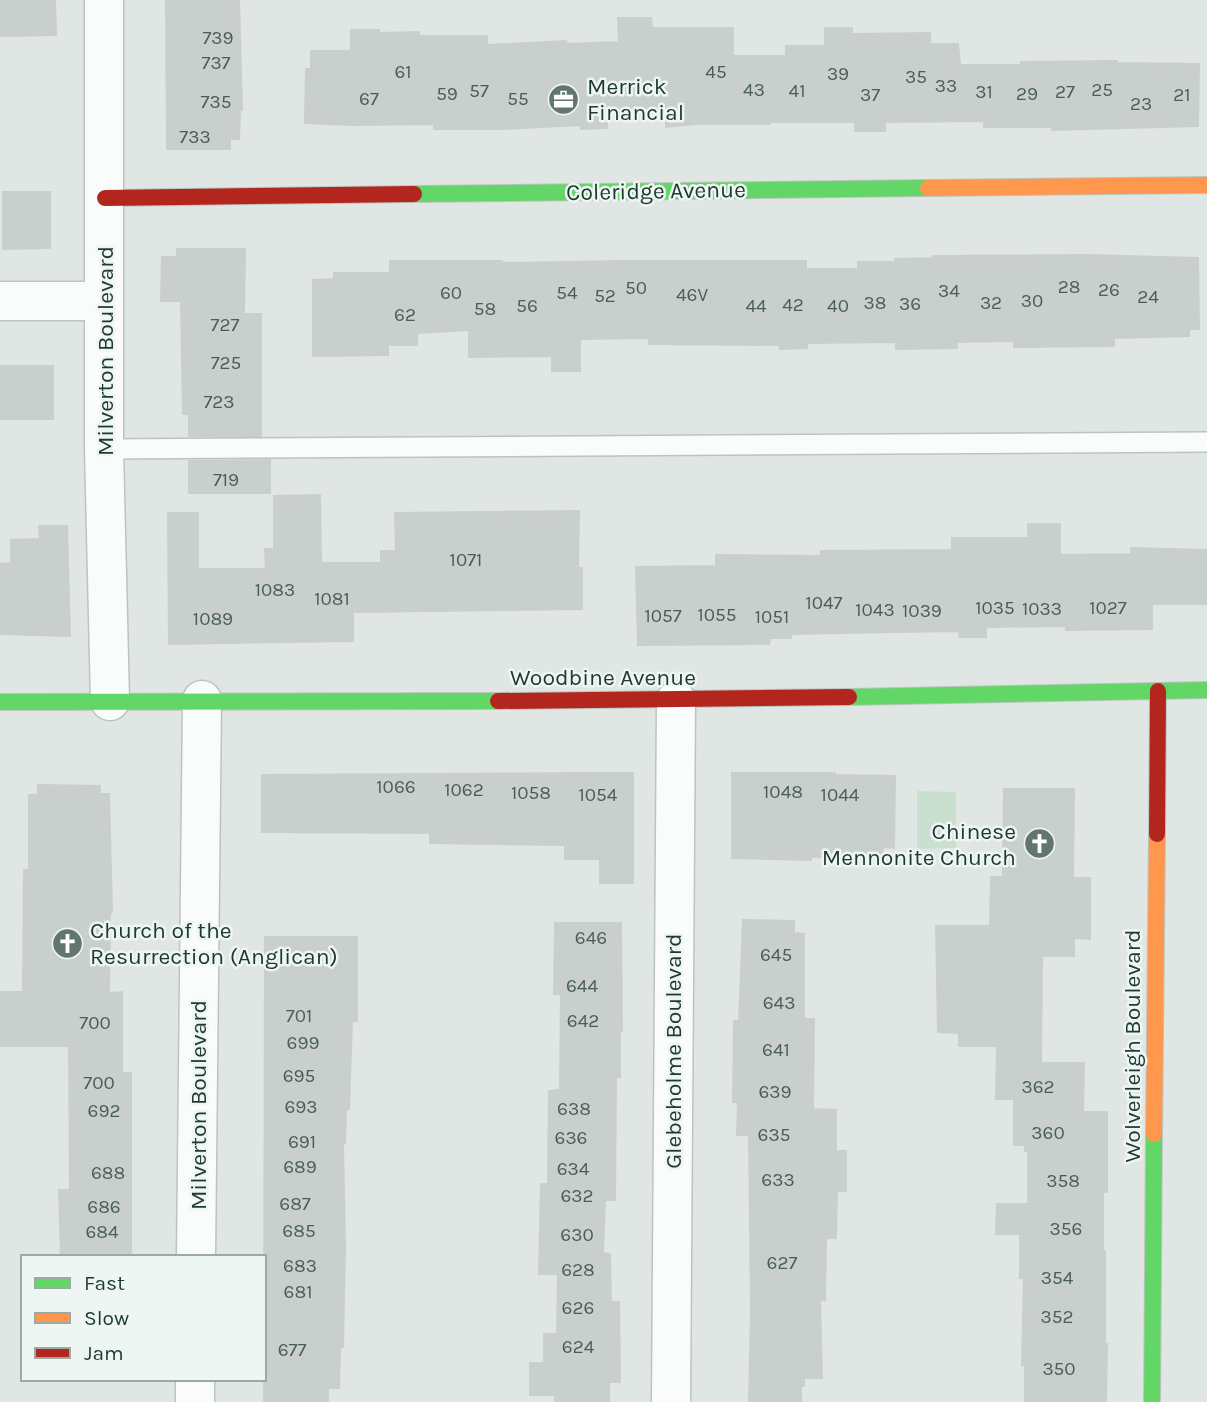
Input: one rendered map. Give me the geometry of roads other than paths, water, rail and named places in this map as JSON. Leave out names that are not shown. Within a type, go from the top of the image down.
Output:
[{"type":"street","name":"Milverton Boulevard","points":[[104,0],[104,449],[110,701]]},
{"type":"street","name":"Coleridge Avenue","points":[[105,198],[1207,185]]},
{"type":"street","points":[[0,301],[103,301]]},
{"type":"street","name":"Woodbine Avenue","points":[[0,702],[676,700],[1207,690]]},
{"type":"street","name":"Wolverleigh Boulevard","points":[[1152,1402],[1158,691]]},
{"type":"street","name":"Glebeholme Boulevard","points":[[671,1402],[676,700]]},
{"type":"street","name":"Milverton Boulevard","points":[[197,1255],[202,701]]},
{"type":"street","points":[[195,1381],[195,1402]]},
{"type":"lane","points":[[104,449],[1207,442]]},
{"type":"place","name":"Merrick Financial","points":[[564,99]]},
{"type":"place","name":"Chinese Mennonite Church","points":[[1039,844]]},
{"type":"place","name":"Church of the Resurrection (Anglican)","points":[[67,943]]}]
